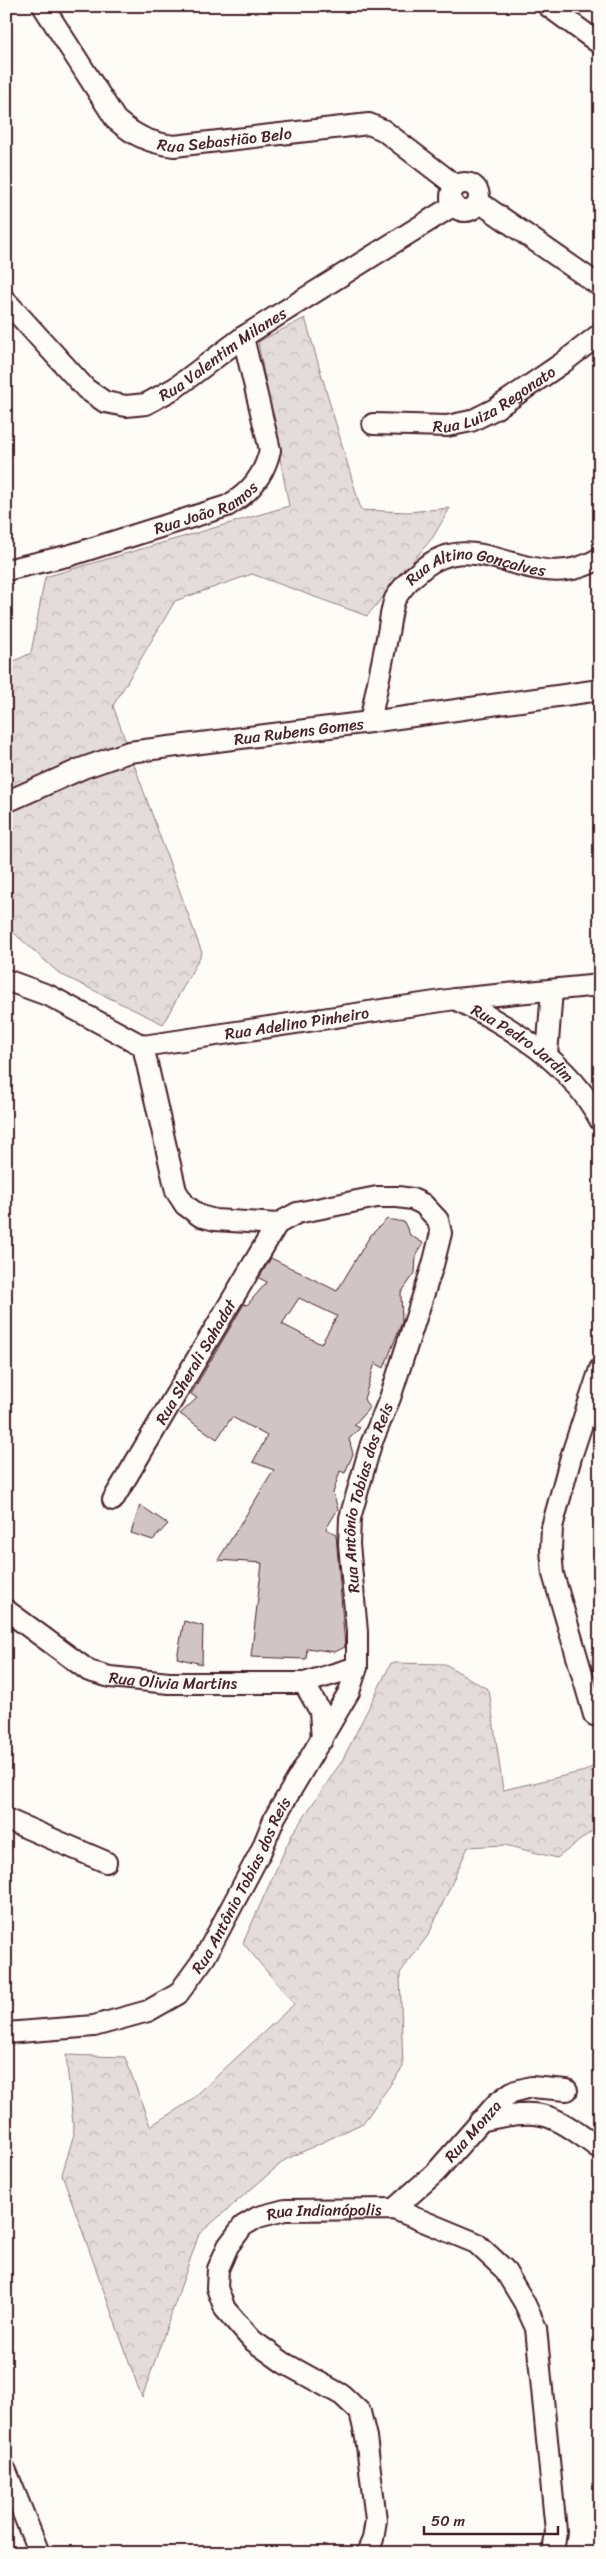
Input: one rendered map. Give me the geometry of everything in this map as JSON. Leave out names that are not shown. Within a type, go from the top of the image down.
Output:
[{"type":"street","name":"Rua Sebastião Belo","points":[[43,6],[116,120],[133,134],[153,144],[174,146],[369,124],[383,130],[455,196]]},
{"type":"street","points":[[548,6],[600,44]]},
{"type":"street","points":[[455,196],[460,210],[468,211],[479,202],[600,286]]},
{"type":"street","name":"Rua Valentim Milanes","points":[[6,301],[86,390],[105,402],[126,406],[146,404],[175,388],[243,337],[455,196]]},
{"type":"street","name":"Rua Luiza Regonato","points":[[373,424],[447,426],[471,421],[495,409],[600,334]]},
{"type":"street","name":"Rua João Ramos","points":[[6,570],[71,555],[227,506],[242,498],[266,467],[270,450],[243,337]]},
{"type":"street","name":"Rua Altino Gonçalves","points":[[370,722],[395,600],[411,579],[430,562],[448,554],[472,552],[532,569],[558,572],[587,566],[600,558]]},
{"type":"street","name":"Rua Rubens Gomes","points":[[6,802],[82,768],[129,752],[370,722],[600,690]]},
{"type":"street","points":[[6,980],[50,996],[143,1046],[156,1092],[170,1175],[176,1191],[185,1205],[200,1216],[215,1220],[278,1224]]},
{"type":"street","name":"Rua Adelino Pinheiro","points":[[143,1046],[455,999],[600,985]]},
{"type":"street","points":[[547,1055],[552,990]]},
{"type":"street","name":"Rua Pedro Jardim","points":[[455,999],[495,1018],[547,1055],[565,1072],[594,1108],[600,1120]]},
{"type":"street","name":"Rua Antônio Tobias dos Reis","points":[[6,2033],[94,2026],[148,2011],[178,1994],[205,1957],[261,1851],[275,1817],[349,1692],[357,1667],[357,1632],[349,1544],[350,1518],[371,1444],[397,1376],[433,1265],[440,1233],[438,1220],[423,1204],[412,1199],[398,1197],[377,1197],[297,1213],[278,1224]]},
{"type":"street","name":"Rua Sherali Sahadat","points":[[113,1500],[278,1224]]},
{"type":"street","points":[[594,1715],[554,1574],[551,1550],[552,1527],[571,1457],[600,1370]]},
{"type":"street","name":"Rua Olivia Martins","points":[[6,1610],[89,1671],[110,1677],[169,1683],[304,1683],[357,1667]]},
{"type":"street","points":[[304,1683],[320,1711],[322,1740]]},
{"type":"street","points":[[6,1819],[106,1862]]},
{"type":"street","name":"Rua Monza","points":[[394,2209],[436,2172],[497,2103],[512,2092],[531,2087],[567,2090]]},
{"type":"street","points":[[480,2121],[520,2112],[539,2114],[556,2119],[597,2147]]},
{"type":"street","name":"Rua Indianópolis","points":[[367,2553],[373,2539],[376,2520],[366,2437],[360,2412],[342,2395],[284,2363],[252,2340],[225,2309],[217,2288],[218,2269],[233,2239],[243,2226],[258,2216],[285,2210],[394,2209],[476,2242],[504,2269],[524,2302],[536,2328],[556,2531],[553,2553]]},
{"type":"street","points":[[6,2472],[39,2553]]},
{"type":"green space","points":[[305,318],[361,510],[408,512],[450,508],[433,537],[367,616],[252,574],[175,601],[113,706],[202,953],[163,1024],[60,974],[6,926],[6,665],[31,653],[45,577],[289,506],[258,342]]},
{"type":"green space","points":[[391,1663],[445,1664],[489,1690],[503,1790],[585,1771],[600,1762],[600,1825],[557,1858],[505,1845],[468,1847],[429,1934],[400,1973],[403,2067],[363,2123],[285,2160],[199,2234],[142,2398],[62,2174],[74,2134],[66,2055],[125,2057],[150,2126],[189,2102],[294,2004],[243,1943],[292,1834],[342,1761]]},
{"type":"building","points":[[387,1219],[404,1222],[410,1235],[423,1243],[416,1257],[415,1273],[401,1293],[402,1322],[384,1368],[375,1363],[364,1399],[369,1408],[354,1425],[360,1428],[349,1439],[353,1454],[345,1473],[340,1471],[333,1493],[338,1509],[326,1529],[336,1534],[345,1647],[335,1652],[307,1648],[306,1659],[251,1657],[262,1563],[218,1560],[274,1470],[253,1462],[267,1436],[232,1417],[217,1439],[180,1414],[197,1398],[191,1394],[244,1304],[247,1305],[267,1282],[259,1278],[271,1258],[337,1291],[370,1236]],"holes":[[[299,1298],[337,1316],[321,1344],[282,1324]]]},
{"type":"building","points":[[140,1505],[168,1524],[153,1540],[131,1533]]},
{"type":"building","points":[[184,1621],[203,1626],[202,1664],[177,1658]]}]
